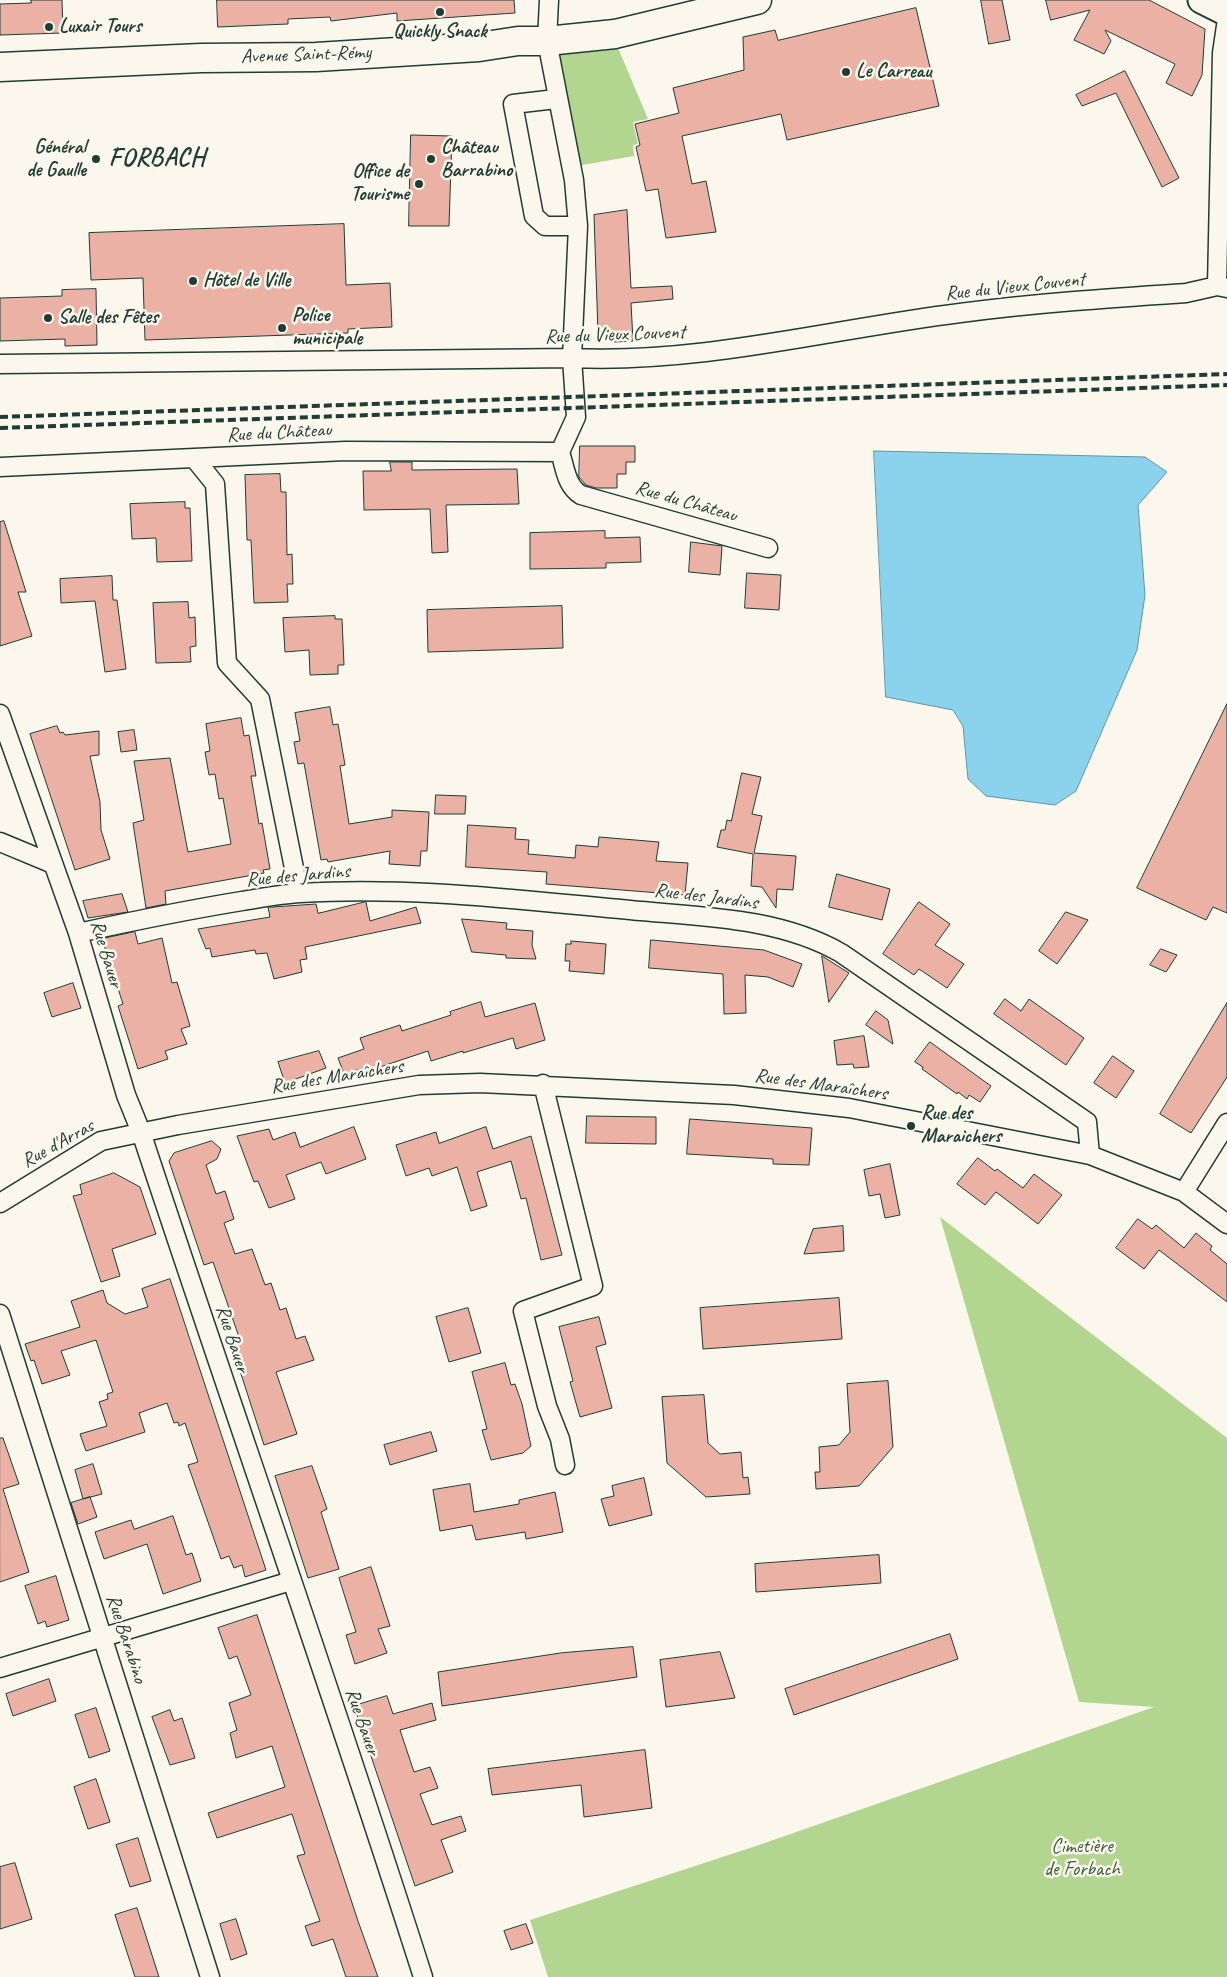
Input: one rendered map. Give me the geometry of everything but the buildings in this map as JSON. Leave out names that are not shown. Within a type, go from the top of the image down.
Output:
[{"type":"main road","name":"Avenue Saint-Rémy","points":[[0,67],[202,58],[316,57],[479,47],[518,41],[615,34],[757,0]]},
{"type":"main road","points":[[1201,0],[1227,13]]},
{"type":"street","points":[[549,0],[547,40],[556,99],[574,180],[578,226],[572,358],[576,417],[560,452]]},
{"type":"street","points":[[1222,287],[1222,53],[1227,19]]},
{"type":"street","points":[[556,99],[513,104],[534,216],[545,226],[578,226]]},
{"type":"street","name":"Rue du Vieux Couvent","points":[[0,364],[572,358],[615,360],[684,356],[960,313],[1186,293],[1222,287]]},
{"type":"street","name":"Rue du Château","points":[[0,467],[345,451],[560,452],[569,484],[581,495],[768,548]]},
{"type":"street","points":[[194,458],[215,484],[227,663],[260,699],[299,893]]},
{"type":"street","name":"Rue Bauer","points":[[0,714],[78,933],[126,1095],[141,1132],[374,1822],[423,1977]]},
{"type":"street","points":[[0,842],[54,864]]},
{"type":"street","name":"Rue des Jardins","points":[[78,933],[170,912],[299,893],[414,892],[720,918],[784,928],[819,940],[841,954],[1087,1122],[1090,1155]]},
{"type":"street","name":"Rue des Maraîchers","points":[[141,1132],[420,1085],[480,1083],[543,1084],[734,1095],[849,1108],[1090,1155]]},
{"type":"street","points":[[543,1084],[593,1286],[523,1311],[547,1406],[560,1439],[565,1465]]},
{"type":"street","points":[[1184,1192],[1227,1123]]},
{"type":"street","name":"Rue d'Arras","points":[[0,1202],[101,1142],[141,1132]]},
{"type":"street","points":[[1090,1155],[1184,1192],[1227,1224]]},
{"type":"street","name":"Rue Barabino","points":[[0,1314],[104,1636],[210,1977]]},
{"type":"street","points":[[0,1668],[291,1580]]},
{"type":"green space","points":[[616,43],[648,119],[633,122],[638,144],[633,145],[634,156],[571,167],[552,51]]},
{"type":"green space","name":"Cimetière de Forbach","points":[[940,1217],[1227,1438],[1227,1977],[548,1977],[530,1920],[759,1845],[1154,1707],[1079,1702]]},
{"type":"water","points":[[874,451],[1145,457],[1167,472],[1138,505],[1145,595],[1137,650],[1076,791],[1055,805],[986,796],[968,779],[963,726],[953,710],[886,697]]},
{"type":"railway","points":[[0,417],[1227,374]]},
{"type":"railway","points":[[0,428],[1227,385]]},
{"type":"place","name":"Quickly Snack","points":[[440,12]]},
{"type":"place","name":"Luxair Tours","points":[[49,27]]},
{"type":"place","name":"Le Carreau","points":[[846,72]]},
{"type":"place","name":"Général de Gaulle","points":[[96,159]]},
{"type":"place","name":"Château Barrabino","points":[[431,159]]},
{"type":"place","name":"Office de Tourisme","points":[[419,184]]},
{"type":"place","name":"Hôtel de Ville","points":[[193,281]]},
{"type":"place","name":"Salle des Fêtes","points":[[48,318]]},
{"type":"place","name":"Police municipale","points":[[282,328]]},
{"type":"place","name":"Rue des Maraichers","points":[[911,1126]]},
{"type":"district","name":"FORBACH","points":[[157,158]]}]
